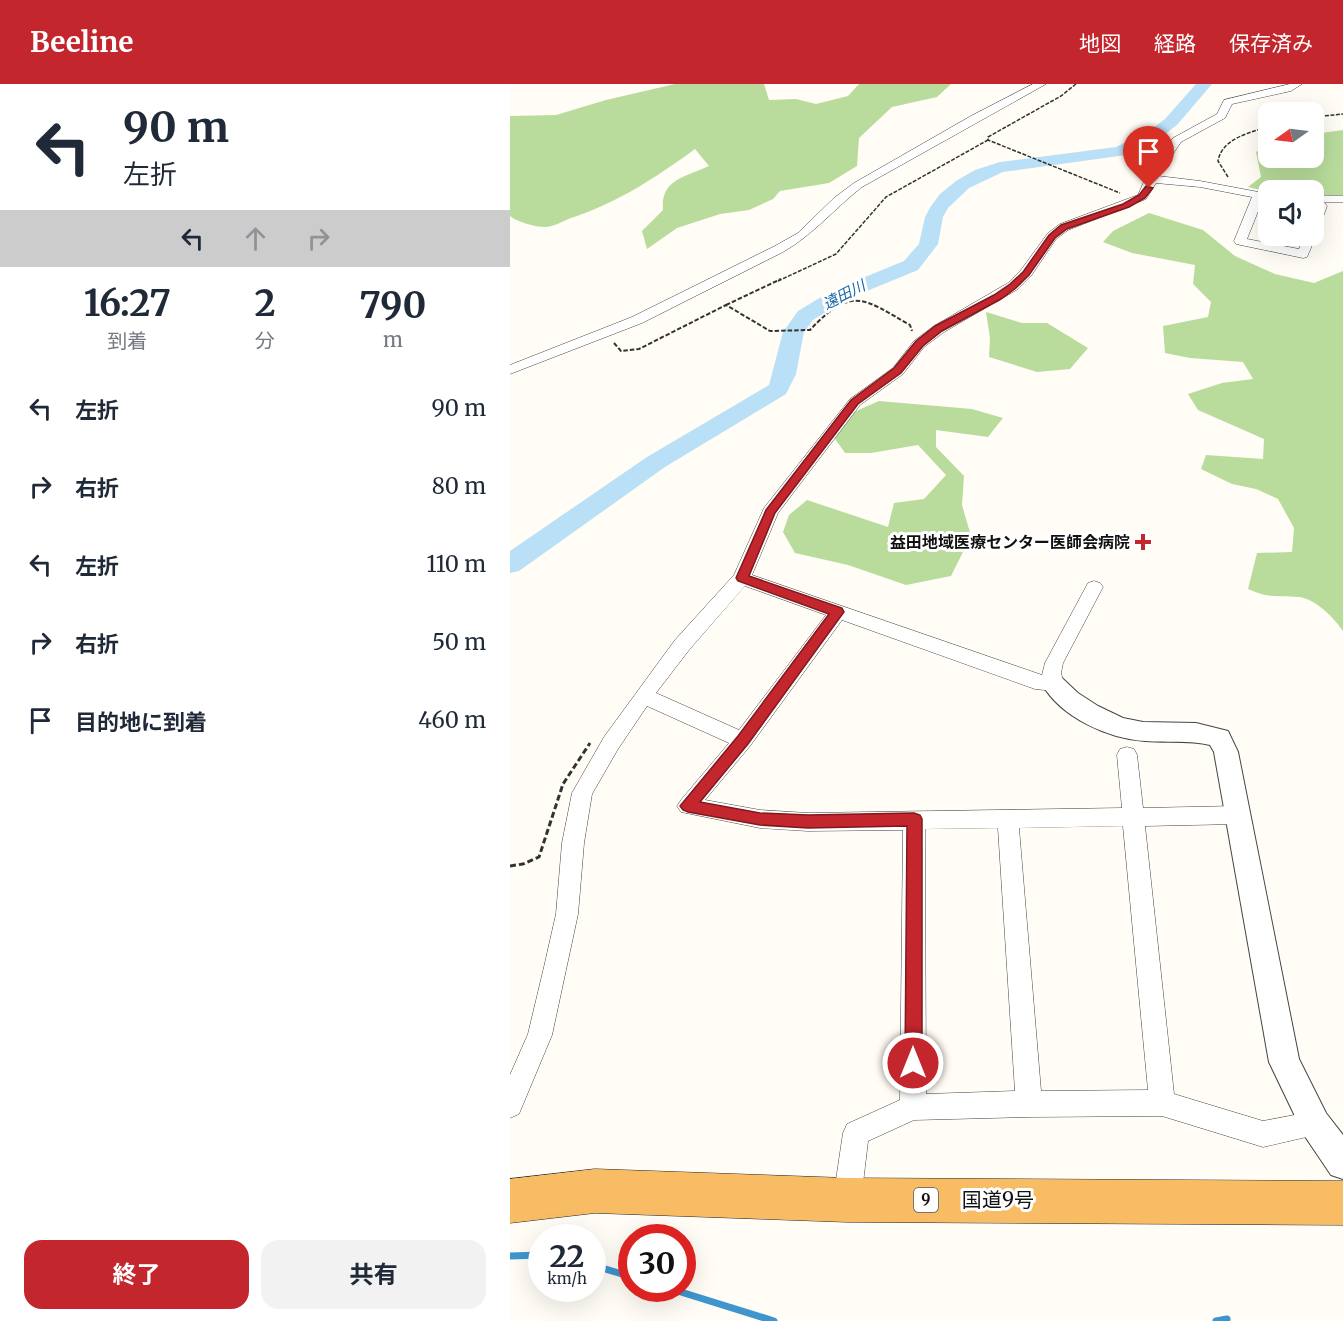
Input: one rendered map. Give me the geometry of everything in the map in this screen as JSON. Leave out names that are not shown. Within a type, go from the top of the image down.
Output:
[{"type":"highway","name":"国道9号","points":[[510,1201],[595,1191],[847,1200],[1343,1203]]},
{"type":"street","points":[[510,369],[637,320],[802,236],[838,200],[858,185],[975,118],[1041,84]]},
{"type":"street","points":[[510,1105],[540,1035],[556,967],[567,914],[573,843],[582,793],[611,742],[643,696],[682,645],[742,578],[770,512],[855,402],[898,370],[919,344],[939,328],[1013,286],[1026,273],[1052,237],[1064,227],[1126,206],[1142,197],[1177,140],[1221,116],[1228,102],[1288,89],[1297,84]]},
{"type":"street","points":[[1151,179],[1258,195]]},
{"type":"street","points":[[1324,200],[1343,199]]},
{"type":"street","points":[[1258,207],[1240,241],[1258,245]]},
{"type":"street","points":[[1264,246],[1303,254],[1306,246]]},
{"type":"street","points":[[742,578],[1035,682],[1054,684]]},
{"type":"street","points":[[1094,587],[1054,663],[1051,673],[1054,684],[1063,694],[1109,723],[1133,730],[1200,731],[1219,738],[1226,752],[1284,1062],[1315,1124],[1343,1163]]},
{"type":"street","points":[[838,612],[743,740],[688,806],[760,819],[808,822],[1237,815]]},
{"type":"street","points":[[643,696],[743,740]]},
{"type":"street","points":[[1127,755],[1162,1102]]},
{"type":"street","points":[[1008,818],[1029,1104]]},
{"type":"street","points":[[913,1107],[914,819]]},
{"type":"street","points":[[847,1200],[856,1133],[913,1107],[1162,1102],[1263,1134],[1315,1124]]},
{"type":"path","points":[[605,333],[621,351],[639,349],[726,305],[836,254],[886,197],[988,140],[988,137],[1061,96],[1076,84]]},
{"type":"path","points":[[1324,116],[1343,114]]},
{"type":"path","points":[[1223,188],[1229,180],[1218,164],[1218,157],[1234,139],[1258,130]]},
{"type":"path","points":[[988,140],[1116,192],[1130,192],[1140,178],[1151,179]]},
{"type":"path","points":[[726,305],[770,331],[801,332],[810,330],[823,315],[838,306],[851,301],[865,300],[910,325],[913,330],[896,350],[898,355],[906,360]]},
{"type":"path","points":[[510,866],[523,864],[540,857],[555,800],[571,765],[591,741],[604,735],[611,742]]},
{"type":"green space","points":[[675,84],[764,84],[769,100],[796,99],[816,104],[848,96],[859,84],[951,84],[937,97],[892,107],[859,138],[857,166],[829,183],[780,191],[773,199],[749,210],[720,214],[677,228],[647,249],[642,231],[663,210],[663,200],[670,185],[676,180],[709,166],[695,149],[621,197],[555,225],[536,226],[510,216],[510,116],[556,115],[606,100]]},
{"type":"green space","points":[[1343,130],[1343,195],[1324,195],[1324,180],[1258,180],[1258,189],[1248,187],[1261,177],[1259,168],[1324,168],[1324,133]]},
{"type":"green space","points":[[1149,213],[1203,230],[1235,256],[1275,274],[1314,283],[1343,271],[1343,631],[1312,601],[1299,597],[1268,595],[1248,589],[1257,553],[1292,552],[1294,528],[1278,499],[1256,489],[1232,484],[1201,469],[1206,455],[1263,459],[1264,439],[1198,410],[1188,394],[1222,383],[1253,379],[1243,362],[1190,358],[1165,353],[1163,326],[1208,317],[1211,302],[1193,284],[1195,265],[1132,253],[1103,242],[1113,231]]},
{"type":"green space","points":[[986,312],[1022,323],[1047,323],[1088,348],[1070,369],[1037,372],[989,357],[990,338]]},
{"type":"green space","points":[[879,401],[972,409],[1003,418],[988,437],[936,430],[936,447],[964,476],[962,505],[971,536],[951,576],[906,585],[848,565],[795,553],[783,532],[789,515],[807,500],[888,527],[894,503],[924,499],[946,475],[918,445],[871,453],[845,453],[833,436],[856,411]]},
{"type":"waterway","name":"遠田川","points":[[510,564],[656,462],[778,389],[785,374],[791,340],[798,324],[805,316],[838,295],[897,273],[911,265],[928,244],[934,217],[940,206],[963,184],[1000,167],[1120,151],[1155,134],[1171,122],[1204,84]]},
{"type":"waterway","points":[[510,1256],[528,1255]]},
{"type":"waterway","points":[[606,1269],[618,1273]]},
{"type":"waterway","points":[[696,1297],[774,1321]]},
{"type":"waterway","points":[[1216,1321],[1227,1319]]},
{"type":"place","name":"益田地域医療センター医師会病院","points":[[1143,542]]},
{"type":"route","points":[[913,1063],[914,819],[808,822],[760,819],[688,806],[743,740],[838,612],[742,578],[770,512],[855,402],[898,370],[919,344],[939,328],[1013,286],[1026,273],[1052,237],[1064,227],[1126,206],[1142,197],[1149,188]]}]
